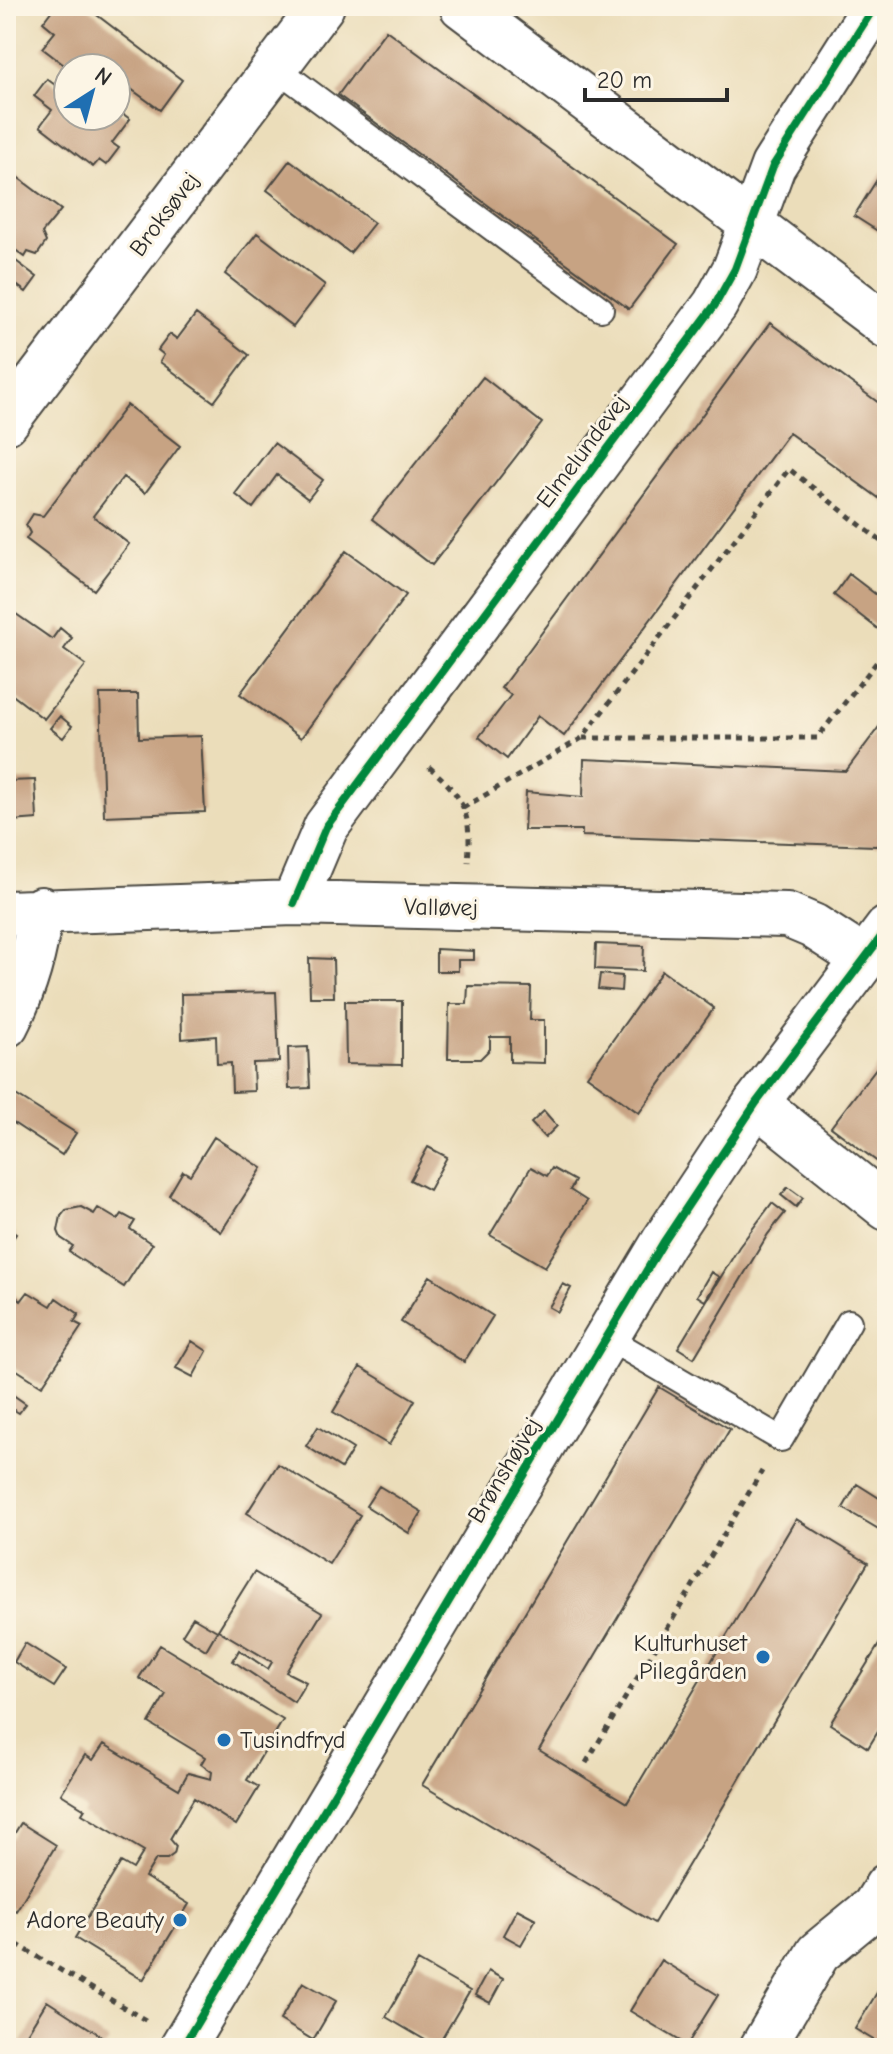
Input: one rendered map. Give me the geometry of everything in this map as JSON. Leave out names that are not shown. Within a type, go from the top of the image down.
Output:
[{"type":"street","name":"Broksøvej","points":[[6,422],[322,6]]},
{"type":"street","points":[[462,6],[887,326]]},
{"type":"street","name":"Elmelundevej","points":[[294,903],[326,827],[715,305],[735,269],[749,224],[773,166],[875,6]]},
{"type":"street","name":"Valløvej","points":[[24,911],[294,903],[787,915],[813,926],[880,940]]},
{"type":"street","points":[[6,1025],[20,999],[34,956],[24,911]]},
{"type":"street","name":"Brønshøjvej","points":[[184,2046],[663,1243],[756,1103],[880,940]]},
{"type":"street","points":[[756,1103],[887,1208]]},
{"type":"street","points":[[762,2048],[818,1953],[874,1907],[887,1886]]},
{"type":"lane","points":[[275,67],[601,309]]},
{"type":"lane","points":[[606,1337],[781,1439],[849,1322]]},
{"type":"path","points":[[463,808],[582,738],[789,469],[887,546]]},
{"type":"path","points":[[582,738],[817,738],[887,649]]},
{"type":"path","points":[[393,737],[454,788],[463,808],[471,830],[464,907]]},
{"type":"path","points":[[586,1763],[781,1439]]},
{"type":"path","points":[[6,1938],[184,2046]]},
{"type":"building","points":[[55,6],[85,6],[182,80],[160,110],[132,90],[132,52],[52,52],[52,56],[42,48],[55,32],[43,22]]},
{"type":"building","points":[[386,30],[678,244],[629,309],[338,95]]},
{"type":"building","points":[[47,79],[52,83],[52,110],[34,96]]},
{"type":"building","points":[[52,110],[52,132],[120,132],[112,143],[119,148],[106,165],[99,160],[93,167],[40,126]]},
{"type":"building","points":[[290,160],[374,223],[350,253],[267,190]]},
{"type":"building","points":[[887,164],[887,237],[854,216]]},
{"type":"building","points":[[12,173],[61,210],[42,233],[46,242],[37,255],[28,252],[25,257],[6,243],[6,182]]},
{"type":"building","points":[[257,233],[325,285],[293,327],[225,274]]},
{"type":"building","points":[[8,255],[37,277],[26,292],[6,277]]},
{"type":"building","points":[[196,314],[249,355],[214,402],[160,362],[164,355],[158,350],[170,334],[177,339]]},
{"type":"building","points":[[770,323],[887,409],[887,504],[789,433],[564,736],[538,716],[507,759],[479,737],[511,695],[501,688]]},
{"type":"building","points":[[483,377],[542,423],[432,565],[372,519]]},
{"type":"building","points":[[127,405],[180,446],[145,493],[123,477],[93,516],[129,544],[94,590],[26,539],[30,533],[26,525],[33,514],[43,516]]},
{"type":"building","points":[[274,443],[323,480],[308,499],[277,475],[253,508],[235,494]]},
{"type":"building","points":[[346,551],[406,595],[301,738],[240,694]]},
{"type":"building","points":[[849,574],[887,603],[887,636],[834,595]]},
{"type":"building","points":[[6,607],[52,639],[60,628],[72,638],[64,649],[86,665],[44,719],[6,690]]},
{"type":"building","points":[[100,694],[138,694],[139,738],[201,736],[205,812],[104,816]]},
{"type":"building","points":[[60,716],[72,726],[63,738],[50,728]]},
{"type":"building","points":[[887,716],[887,841],[876,846],[582,836],[582,830],[524,830],[526,792],[583,797],[584,759],[846,771]]},
{"type":"building","points":[[35,780],[37,819],[12,821],[9,781]]},
{"type":"building","points":[[596,944],[644,946],[643,971],[595,969]]},
{"type":"building","points":[[436,949],[474,951],[474,960],[458,960],[458,971],[436,971]]},
{"type":"building","points":[[309,958],[333,959],[334,997],[310,997]]},
{"type":"building","points":[[662,971],[714,1008],[639,1113],[587,1076]]},
{"type":"building","points":[[600,974],[622,976],[621,991],[598,989]]},
{"type":"building","points":[[468,986],[531,987],[530,1020],[544,1020],[544,1063],[510,1062],[510,1037],[490,1037],[490,1049],[480,1059],[448,1059],[449,1004],[467,1004]]},
{"type":"building","points":[[276,992],[279,1062],[253,1063],[254,1091],[232,1092],[231,1063],[217,1064],[216,1036],[182,1039],[181,994]]},
{"type":"building","points":[[345,1001],[402,1001],[402,1065],[346,1064]]},
{"type":"building","points":[[308,1047],[310,1088],[289,1089],[288,1048]]},
{"type":"building","points":[[887,1054],[887,1169],[831,1127]]},
{"type":"building","points":[[11,1092],[76,1133],[62,1155],[6,1118],[6,1099]]},
{"type":"building","points":[[544,1111],[557,1126],[545,1138],[531,1123]]},
{"type":"building","points":[[214,1137],[262,1168],[221,1232],[169,1195],[183,1171],[190,1175]]},
{"type":"building","points":[[428,1147],[447,1157],[429,1190],[410,1180]]},
{"type":"building","points":[[531,1167],[547,1176],[552,1168],[575,1181],[570,1190],[587,1201],[545,1267],[490,1235]]},
{"type":"building","points":[[788,1187],[803,1198],[796,1207],[781,1195]]},
{"type":"building","points":[[772,1203],[785,1213],[768,1234],[694,1358],[678,1348],[739,1247]]},
{"type":"building","points":[[81,1207],[94,1214],[98,1208],[118,1220],[122,1214],[135,1221],[130,1229],[152,1244],[124,1287],[69,1252],[73,1246],[61,1238],[58,1231],[61,1216],[66,1210]]},
{"type":"building","points":[[6,1227],[16,1234],[6,1249]]},
{"type":"building","points":[[711,1272],[719,1277],[705,1301],[697,1296]]},
{"type":"building","points":[[430,1276],[493,1316],[464,1362],[401,1322]]},
{"type":"building","points":[[563,1284],[571,1288],[558,1312],[549,1307]]},
{"type":"building","points":[[6,1288],[21,1301],[28,1292],[51,1306],[56,1298],[79,1314],[74,1322],[82,1326],[42,1386],[6,1363]]},
{"type":"building","points":[[192,1341],[207,1351],[193,1377],[176,1368]]},
{"type":"building","points":[[360,1367],[415,1400],[389,1445],[333,1412]]},
{"type":"building","name":"Kulturhuset Pilegården","points":[[659,1387],[730,1429],[539,1750],[627,1803],[796,1519],[868,1563],[654,1923],[422,1785]]},
{"type":"building","points":[[6,1390],[26,1404],[19,1413],[6,1405]]},
{"type":"building","points":[[318,1427],[353,1449],[341,1468],[306,1446]]},
{"type":"building","points":[[278,1464],[360,1515],[329,1564],[247,1513]]},
{"type":"building","points":[[857,1484],[887,1503],[887,1534],[843,1508]]},
{"type":"building","points":[[379,1486],[422,1512],[409,1533],[366,1506]]},
{"type":"building","points":[[254,1572],[322,1613],[286,1672],[306,1682],[294,1702],[233,1661],[239,1650],[268,1669],[272,1662],[218,1630]]},
{"type":"building","points":[[193,1617],[217,1631],[206,1650],[182,1635]]},
{"type":"building","points":[[883,1638],[887,1640],[887,1717],[868,1748],[830,1724]]},
{"type":"building","points":[[25,1643],[66,1669],[54,1687],[14,1662]]},
{"type":"building","points":[[160,1645],[283,1720],[247,1780],[259,1787],[236,1825],[194,1798],[170,1839],[176,1846],[174,1854],[167,1859],[156,1859],[145,1877],[189,1904],[143,1980],[75,1938],[121,1862],[133,1869],[144,1851],[82,1814],[85,1809],[61,1794],[85,1755],[93,1760],[104,1744],[179,1789],[188,1773],[211,1779],[212,1772],[201,1764],[205,1757],[149,1723],[166,1694],[139,1678]]},
{"type":"building","points":[[21,1823],[56,1845],[16,1911],[6,1906],[6,1836],[11,1839]]},
{"type":"building","points":[[517,1909],[536,1919],[521,1945],[503,1935]]},
{"type":"building","points":[[661,1960],[718,1995],[687,2045],[630,2011]]},
{"type":"building","points":[[418,1961],[470,1991],[437,2047],[386,2017]]},
{"type":"building","points":[[488,1971],[503,1979],[490,2003],[475,1995]]},
{"type":"building","points":[[887,1976],[887,2048],[855,2029]]},
{"type":"building","points":[[303,1982],[336,2001],[313,2040],[280,2020]]},
{"type":"building","points":[[47,2001],[109,2041],[105,2048],[18,2048]]},
{"type":"marked path","points":[[884,1206],[887,1202]]},
{"type":"cycle path","points":[[294,903],[326,827],[715,305],[735,269],[773,166],[875,6]]},
{"type":"cycle path","points":[[182,2048],[663,1243],[756,1103],[887,929]]},
{"type":"place","name":"Kulturhuset Pilegården","points":[[763,1657]]},
{"type":"place","name":"Tusindfryd","points":[[224,1740]]},
{"type":"place","name":"Adore Beauty","points":[[180,1920]]}]
